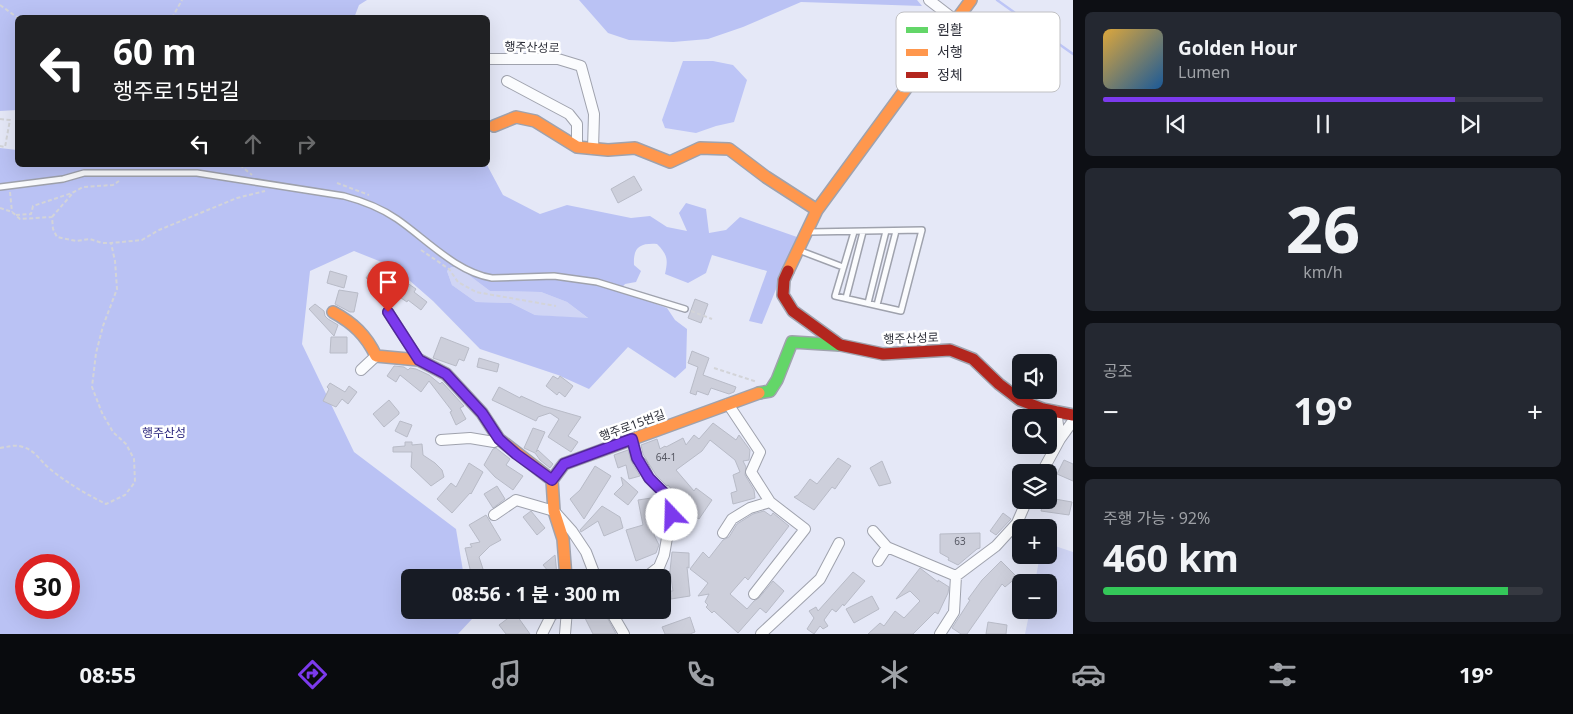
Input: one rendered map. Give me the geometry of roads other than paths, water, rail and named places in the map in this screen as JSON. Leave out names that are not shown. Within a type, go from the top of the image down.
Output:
[{"type":"street","points":[[929,0],[945,12]]},
{"type":"street","name":"행주산성로","points":[[961,12],[971,0]]},
{"type":"street","name":"행주산성로","points":[[490,60],[558,59],[581,66],[594,114],[593,149]]},
{"type":"street","points":[[507,81],[569,114],[577,124],[577,146]]},
{"type":"street","name":"행주산성로","points":[[903,92],[817,210],[784,280],[784,295],[793,311],[840,344],[883,354],[950,350],[973,359],[999,384],[1020,400],[1044,409]]},
{"type":"street","points":[[494,126],[516,117],[535,121],[577,146],[608,150],[635,148],[670,162],[700,148],[729,149],[766,177],[817,210]]},
{"type":"street","points":[[333,312],[352,323],[370,342],[376,356]]},
{"type":"street","points":[[388,312],[419,360]]},
{"type":"street","name":"행주로15번길","points":[[552,480],[564,464],[755,394],[770,391],[777,380],[792,342],[840,344]]},
{"type":"street","points":[[361,370],[376,356],[419,360],[446,374],[482,413],[499,439],[552,480],[554,511],[563,539],[565,569]]},
{"type":"street","points":[[728,404],[760,452],[751,472],[770,502],[804,529],[754,594]]},
{"type":"street","name":"행주산성로","points":[[1057,411],[1073,415]]},
{"type":"street","points":[[1057,418],[1060,439]]},
{"type":"street","points":[[1046,464],[1060,439],[1073,421]]},
{"type":"street","points":[[441,440],[470,438],[494,442],[499,439]]},
{"type":"street","points":[[632,439],[637,458],[649,478],[668,497],[671,503],[672,515],[664,555],[656,569]]},
{"type":"street","points":[[494,515],[516,500],[554,511],[572,531],[586,552],[593,569]]},
{"type":"street","points":[[723,533],[732,520],[750,508],[770,502]]},
{"type":"street","points":[[940,634],[954,612],[956,576],[996,546],[1017,523],[1023,509]]},
{"type":"street","points":[[874,531],[887,547],[956,576]]},
{"type":"street","points":[[761,634],[820,579],[839,543]]},
{"type":"street","points":[[878,561],[887,547]]},
{"type":"street","points":[[542,634],[550,619]]},
{"type":"street","points":[[564,634],[566,619]]},
{"type":"street","points":[[615,619],[624,634]]},
{"type":"lane","points":[[0,187],[64,179],[84,173],[197,173],[344,196],[361,200],[391,215],[452,260],[485,277],[554,276],[597,282],[685,308]]},
{"type":"lane","points":[[808,232],[922,230],[901,311],[835,296],[854,232]]},
{"type":"lane","points":[[868,303],[886,231]]},
{"type":"lane","points":[[877,305],[896,231]]},
{"type":"lane","points":[[846,298],[863,232]]},
{"type":"lane","points":[[798,250],[843,267]]},
{"type":"waterway","points":[[997,0],[1014,12]]},
{"type":"waterway","points":[[1060,45],[1073,54]]},
{"type":"park label","name":"행주산성","points":[[164,432]]}]
